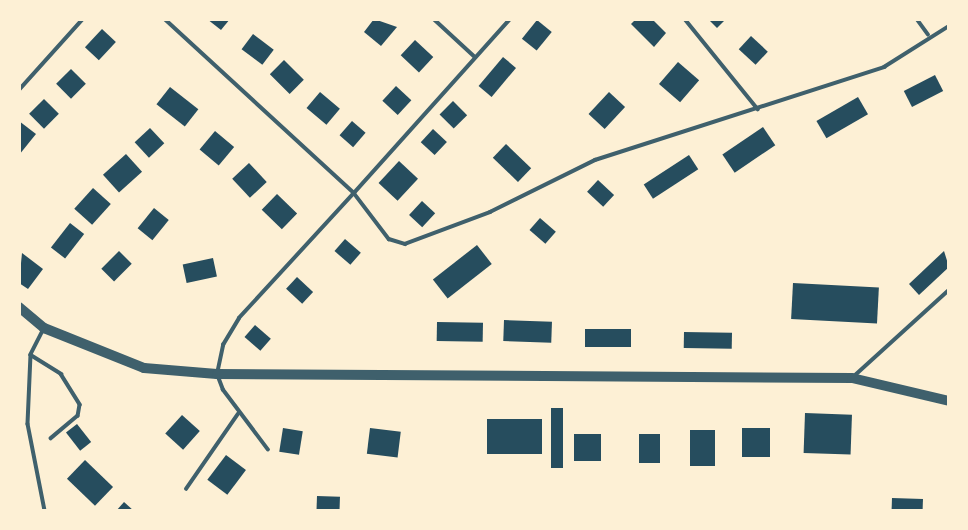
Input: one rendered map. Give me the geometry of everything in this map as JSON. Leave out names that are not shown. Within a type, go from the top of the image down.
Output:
[{"type":"street","points":[[19,307],[44,328],[144,369],[218,374],[852,379],[949,401]]},
{"type":"lane","points":[[19,90],[83,19]]},
{"type":"lane","points":[[165,19],[354,193],[389,239],[405,244],[490,212],[595,160],[884,67],[928,34],[949,26]]},
{"type":"lane","points":[[434,19],[475,57]]},
{"type":"lane","points":[[268,450],[238,414],[218,374],[223,345],[239,318],[510,19]]},
{"type":"lane","points":[[685,19],[758,109]]},
{"type":"lane","points":[[917,19],[928,34]]},
{"type":"lane","points":[[852,379],[949,290]]},
{"type":"lane","points":[[44,328],[31,355],[28,424],[45,511]]},
{"type":"lane","points":[[31,355],[61,374],[80,405],[78,416],[51,439]]},
{"type":"lane","points":[[186,489],[238,414]]},
{"type":"building","points":[[207,19],[230,19],[221,30]]},
{"type":"building","points":[[374,19],[397,27],[381,46],[364,32]]},
{"type":"building","points":[[636,19],[652,19],[666,33],[654,47],[631,24]]},
{"type":"building","points":[[708,19],[726,19],[717,28]]},
{"type":"building","points":[[537,20],[552,32],[537,51],[522,39]]},
{"type":"building","points":[[102,29],[116,42],[99,60],[85,47]]},
{"type":"building","points":[[253,34],[274,50],[262,65],[242,49]]},
{"type":"building","points":[[751,36],[768,52],[756,65],[739,49]]},
{"type":"building","points":[[415,40],[433,57],[419,72],[401,55]]},
{"type":"building","points":[[503,57],[516,68],[492,97],[479,86]]},
{"type":"building","points":[[284,60],[304,80],[290,94],[270,74]]},
{"type":"building","points":[[678,62],[699,80],[680,102],[659,84]]},
{"type":"building","points":[[71,69],[86,84],[71,99],[56,84]]},
{"type":"building","points":[[935,75],[943,91],[912,107],[904,91]]},
{"type":"building","points":[[396,86],[411,100],[398,115],[382,101]]},
{"type":"building","points":[[170,87],[198,109],[185,127],[156,104]]},
{"type":"building","points":[[320,92],[340,109],[326,125],[307,108]]},
{"type":"building","points":[[609,92],[625,107],[605,129],[589,114]]},
{"type":"building","points":[[858,97],[868,114],[826,138],[816,121]]},
{"type":"building","points":[[44,99],[59,114],[44,129],[29,114]]},
{"type":"building","points":[[453,101],[467,115],[454,129],[440,114]]},
{"type":"building","points":[[19,121],[36,134],[19,155]]},
{"type":"building","points":[[352,121],[366,133],[353,147],[340,135]]},
{"type":"building","points":[[763,127],[775,145],[735,173],[722,154]]},
{"type":"building","points":[[150,128],[164,143],[149,158],[135,142]]},
{"type":"building","points":[[433,129],[447,142],[435,155],[421,142]]},
{"type":"building","points":[[215,131],[234,147],[219,165],[200,149]]},
{"type":"building","points":[[506,144],[531,168],[518,182],[493,158]]},
{"type":"building","points":[[126,154],[142,172],[119,193],[103,175]]},
{"type":"building","points":[[689,155],[698,169],[653,199],[644,184]]},
{"type":"building","points":[[399,161],[418,179],[398,201],[379,183]]},
{"type":"building","points":[[249,163],[267,182],[250,198],[232,179]]},
{"type":"building","points":[[598,180],[614,195],[603,207],[587,192]]},
{"type":"building","points":[[93,188],[111,204],[92,225],[74,209]]},
{"type":"building","points":[[277,194],[297,213],[282,229],[262,210]]},
{"type":"building","points":[[422,201],[435,213],[422,227],[409,215]]},
{"type":"building","points":[[154,208],[169,220],[152,240],[138,228]]},
{"type":"building","points":[[540,218],[556,232],[545,244],[530,230]]},
{"type":"building","points":[[70,223],[84,234],[65,259],[51,247]]},
{"type":"building","points":[[345,239],[361,253],[350,265],[335,251]]},
{"type":"building","points":[[477,245],[492,264],[448,298],[433,279]]},
{"type":"building","points":[[119,251],[132,264],[114,281],[101,269]]},
{"type":"building","points":[[944,251],[949,267],[919,295],[909,284]]},
{"type":"building","points":[[22,253],[43,269],[28,289],[19,283]]},
{"type":"building","points":[[213,258],[217,277],[187,283],[183,264]]},
{"type":"building","points":[[297,277],[313,292],[302,304],[286,289]]},
{"type":"building","points":[[793,283],[879,288],[877,323],[791,319]]},
{"type":"building","points":[[504,320],[552,322],[551,343],[503,341]]},
{"type":"building","points":[[437,322],[483,323],[483,342],[437,341]]},
{"type":"building","points":[[255,325],[271,339],[260,351],[245,337]]},
{"type":"building","points":[[585,329],[631,329],[631,347],[585,347]]},
{"type":"building","points":[[684,332],[732,333],[732,349],[684,348]]},
{"type":"building","points":[[551,408],[563,408],[563,468],[551,468]]},
{"type":"building","points":[[805,413],[852,415],[851,455],[804,453]]},
{"type":"building","points":[[182,415],[200,431],[183,450],[165,434]]},
{"type":"building","points":[[487,419],[542,419],[542,454],[487,454]]},
{"type":"building","points":[[77,424],[91,442],[80,451],[66,433]]},
{"type":"building","points":[[283,428],[303,431],[299,455],[279,452]]},
{"type":"building","points":[[370,428],[401,432],[398,458],[367,454]]},
{"type":"building","points":[[742,428],[770,428],[770,457],[742,457]]},
{"type":"building","points":[[690,430],[715,430],[715,466],[690,466]]},
{"type":"building","points":[[574,434],[601,434],[601,461],[574,461]]},
{"type":"building","points":[[639,434],[660,434],[660,463],[639,463]]},
{"type":"building","points":[[226,455],[246,470],[227,495],[207,480]]},
{"type":"building","points":[[85,460],[113,487],[95,506],[67,479]]},
{"type":"building","points":[[317,496],[340,497],[339,511],[316,511]]},
{"type":"building","points":[[892,498],[923,499],[923,511],[892,511]]},
{"type":"building","points":[[124,502],[134,511],[116,511]]}]
